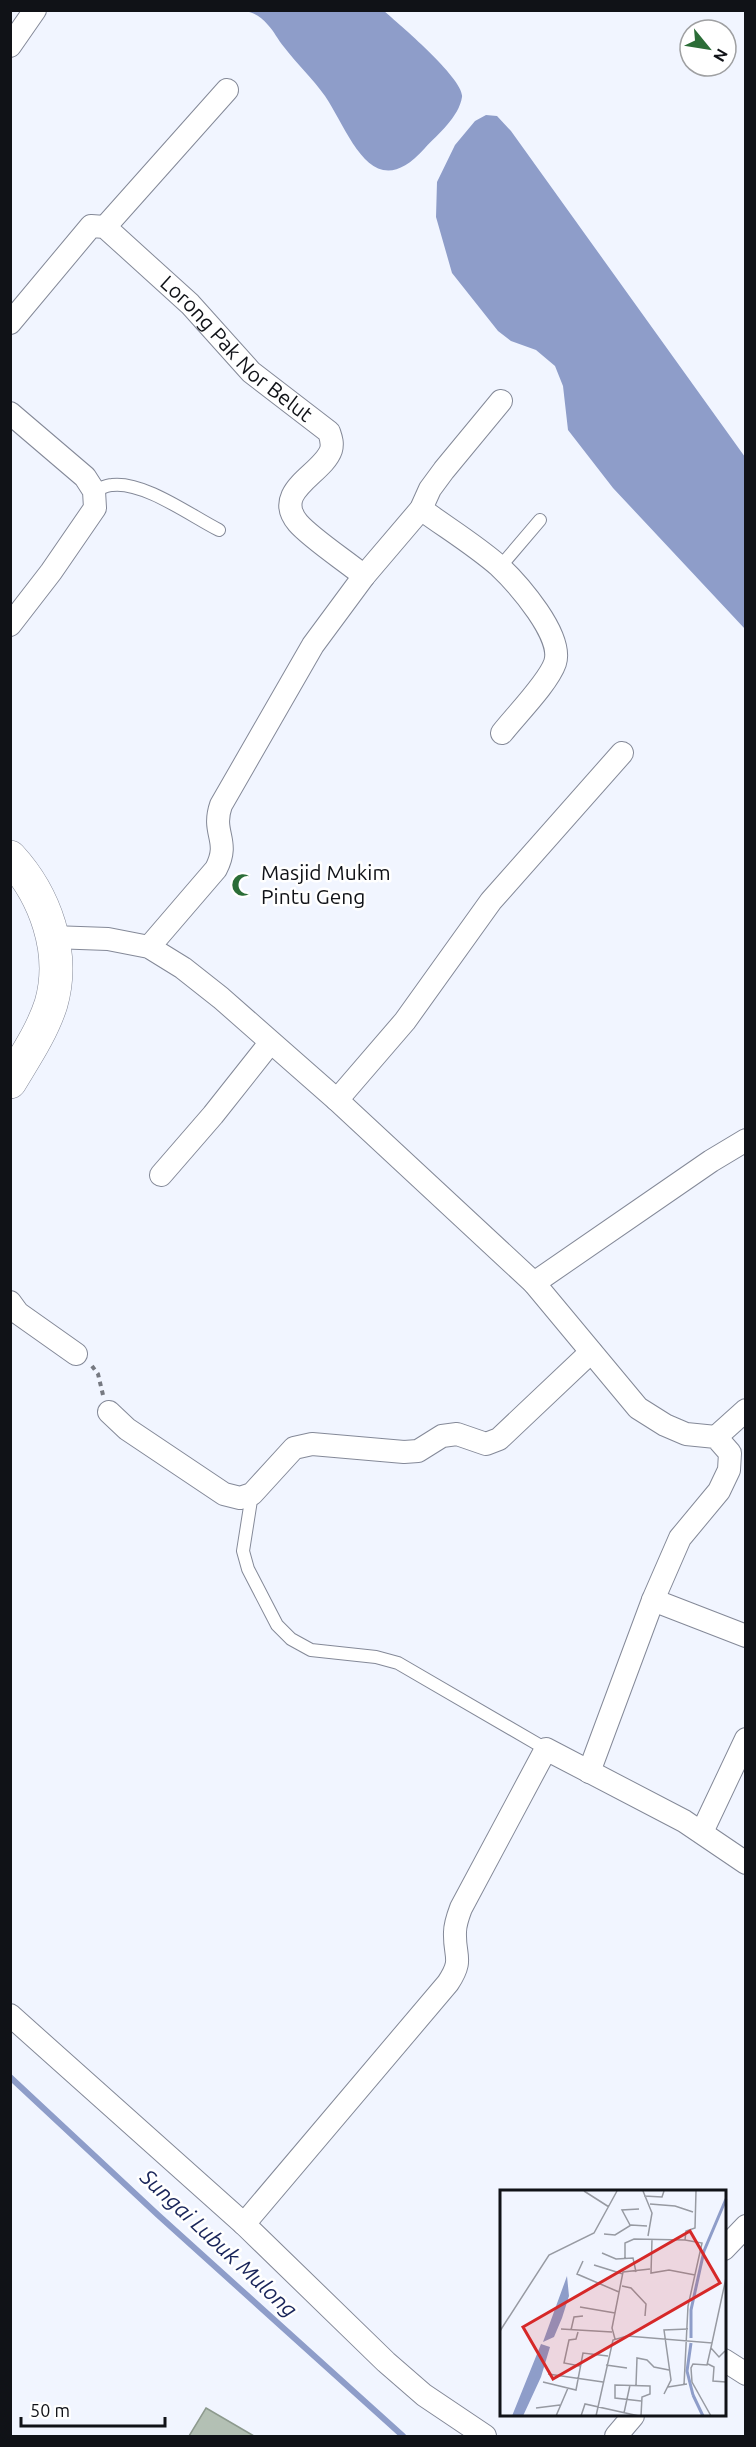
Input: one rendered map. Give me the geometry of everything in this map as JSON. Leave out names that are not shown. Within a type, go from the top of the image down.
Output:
[{"type":"main road","points":[[10,857],[26,874],[44,908],[52,937],[55,969],[51,1002],[38,1035],[10,1082]]},
{"type":"street","points":[[10,46],[35,10]]},
{"type":"street","points":[[10,323],[91,226],[105,227],[227,90]]},
{"type":"street","name":"Lorong Pak Nor Belut","points":[[105,227],[190,304],[251,372],[329,432],[332,442],[330,453],[295,491],[291,500],[291,509],[299,524],[364,576]]},
{"type":"street","points":[[149,947],[216,869],[222,858],[224,846],[216,825],[221,804],[313,645],[364,576],[421,509],[430,489],[444,470],[501,401]]},
{"type":"street","points":[[10,413],[85,477],[94,491],[94,508],[90,516],[10,625]]},
{"type":"street","points":[[421,509],[500,567],[540,613],[550,629],[555,645],[556,661],[502,733]]},
{"type":"street","points":[[337,1100],[405,1021],[491,900],[622,753]]},
{"type":"street","points":[[52,937],[108,939],[149,947],[198,980],[337,1100],[534,1282],[638,1408],[665,1425],[687,1434],[716,1437],[730,1453],[729,1470],[720,1491],[680,1538],[653,1600],[589,1772]]},
{"type":"street","points":[[161,1175],[213,1115],[270,1043]]},
{"type":"street","points":[[534,1282],[711,1161],[745,1141]]},
{"type":"street","points":[[10,1302],[18,1313],[76,1354]]},
{"type":"street","points":[[109,1412],[127,1430],[224,1494],[240,1498],[252,1494],[294,1449],[312,1444],[404,1452],[417,1451],[442,1436],[457,1434],[486,1444],[499,1439],[591,1352]]},
{"type":"street","points":[[716,1437],[746,1410]]},
{"type":"street","points":[[653,1600],[746,1636]]},
{"type":"street","points":[[702,1832],[746,1739]]},
{"type":"street","points":[[244,2224],[456,1972],[458,1961],[454,1934],[461,1908],[546,1749],[702,1832],[746,1863]]},
{"type":"street","points":[[10,2015],[244,2224],[386,2362],[424,2395],[485,2436]]},
{"type":"street","points":[[726,2247],[746,2226]]},
{"type":"street","points":[[726,2361],[746,2374]]},
{"type":"street","points":[[616,2436],[631,2417]]},
{"type":"lane","points":[[94,491],[110,485],[129,485],[219,530]]},
{"type":"lane","points":[[500,567],[540,520]]},
{"type":"lane","points":[[252,1494],[243,1551],[248,1569],[277,1625],[291,1639],[311,1650],[376,1656],[398,1663],[546,1749]]},
{"type":"path","points":[[76,1354],[96,1370],[109,1412]]},
{"type":"water","points":[[245,11],[384,11],[430,52],[453,78],[462,97],[457,111],[447,125],[407,165],[391,170],[377,168],[364,158],[354,145],[325,96],[270,27],[258,16]]},
{"type":"water","points":[[486,115],[497,116],[511,131],[745,457],[745,629],[613,488],[568,430],[563,386],[555,366],[536,350],[511,341],[498,331],[452,273],[436,217],[437,182],[455,145],[475,121]]},
{"type":"building","points":[[206,2408],[254,2436],[189,2436]]},
{"type":"waterway","name":"Sungai Lubuk Mulong","points":[[10,2077],[158,2215],[403,2436]]},
{"type":"place","name":"Masjid Mukim Pintu Geng","points":[[243,885]]}]
